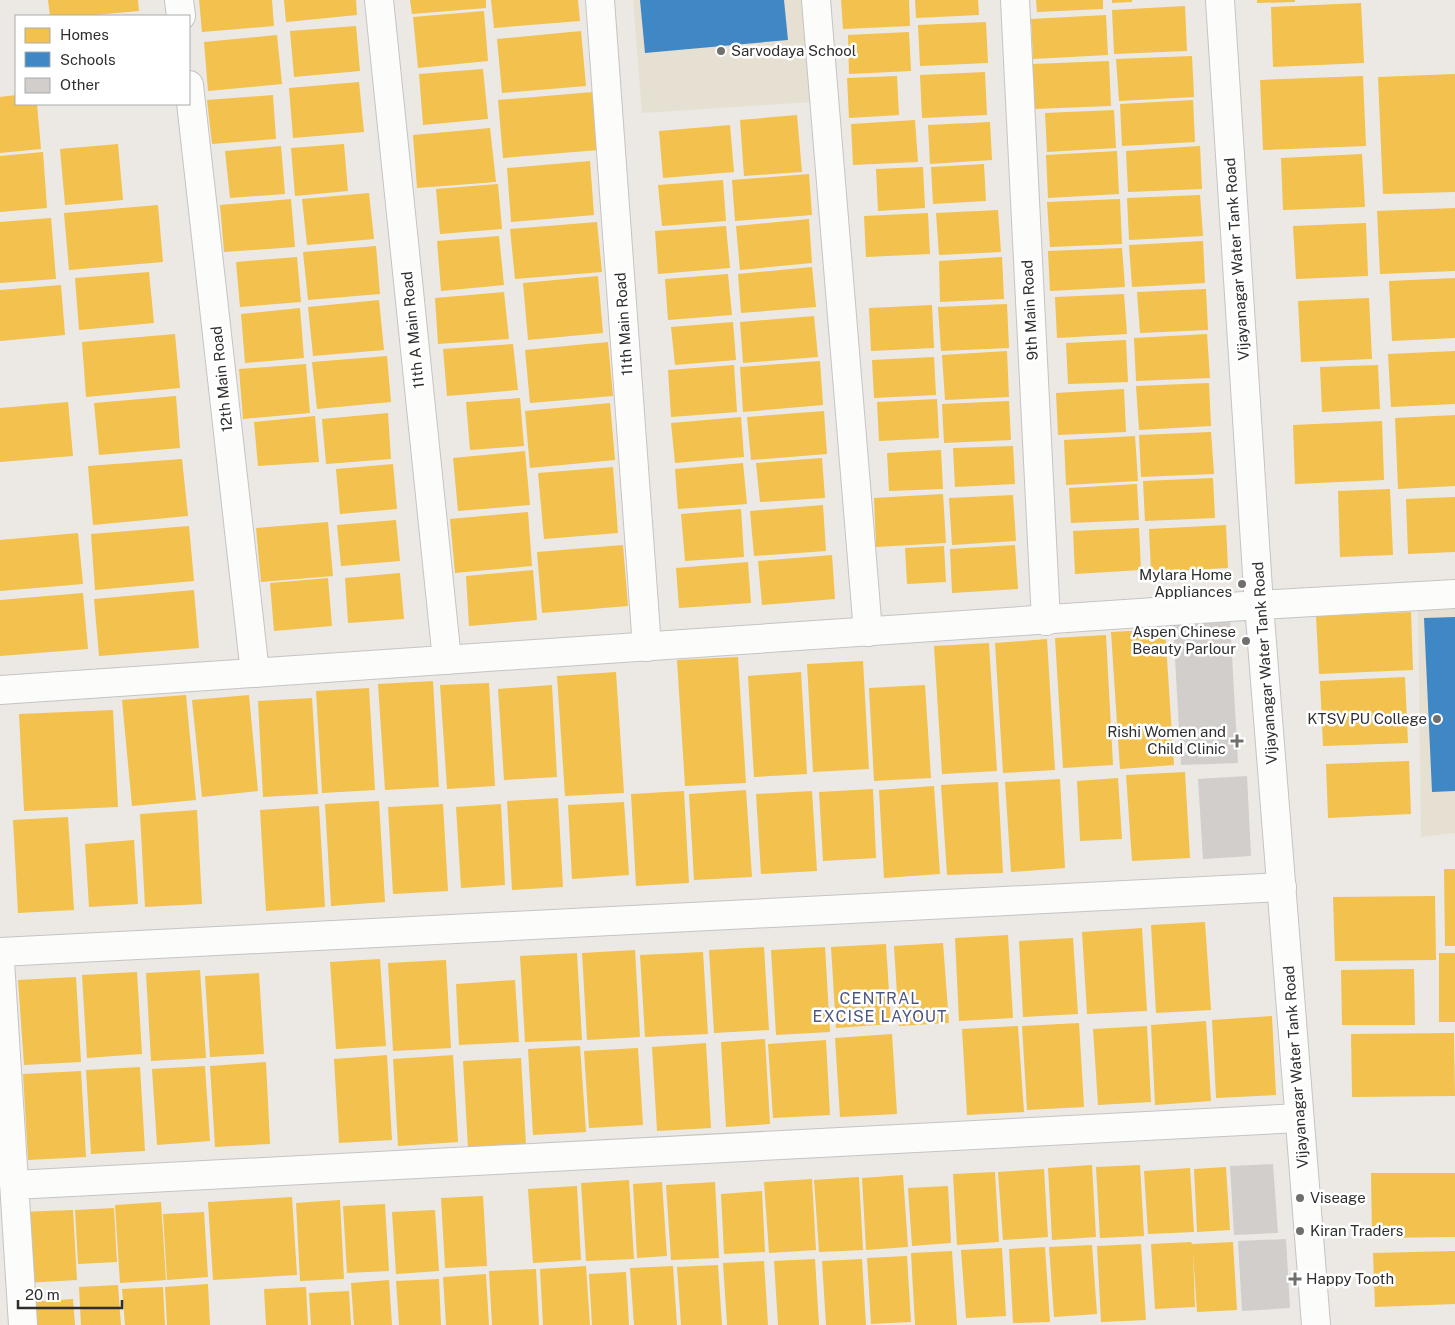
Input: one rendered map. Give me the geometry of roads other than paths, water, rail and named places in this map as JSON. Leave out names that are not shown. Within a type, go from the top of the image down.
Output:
[{"type":"street","points":[[179,0],[181,15]]},
{"type":"street","name":"11th A Main Road","points":[[379,0],[447,660]]},
{"type":"street","name":"11th Main Road","points":[[600,0],[648,647]]},
{"type":"street","points":[[816,0],[868,632]]},
{"type":"street","name":"9th Main Road","points":[[1015,0],[1046,620]]},
{"type":"street","name":"Vijayanagar Water Tank Road","points":[[1220,0],[1259,605],[1316,1325]]},
{"type":"street","name":"12th Main Road","points":[[190,94],[255,673]]},
{"type":"street","points":[[0,690],[1259,605],[1455,594]]},
{"type":"street","points":[[0,952],[1282,887]]},
{"type":"street","points":[[0,961],[23,1325]]},
{"type":"street","points":[[14,1185],[1299,1118]]},
{"type":"place","name":"Sarvodaya School","points":[[721,51]]},
{"type":"place","name":"Mylara Home Appliances","points":[[1242,584]]},
{"type":"place","name":"Aspen Chinese Beauty Parlour","points":[[1246,641]]},
{"type":"place","name":"KTSV PU College","points":[[1437,719]]},
{"type":"place","name":"Rishi Women and Child Clinic","points":[[1237,741]]},
{"type":"place","name":"Viseage","points":[[1300,1198]]},
{"type":"place","name":"Kiran Traders","points":[[1300,1231]]},
{"type":"place","name":"Happy Tooth","points":[[1295,1279]]},
{"type":"district","name":"CENTRAL EXCISE LAYOUT","points":[[880,1007]]}]
